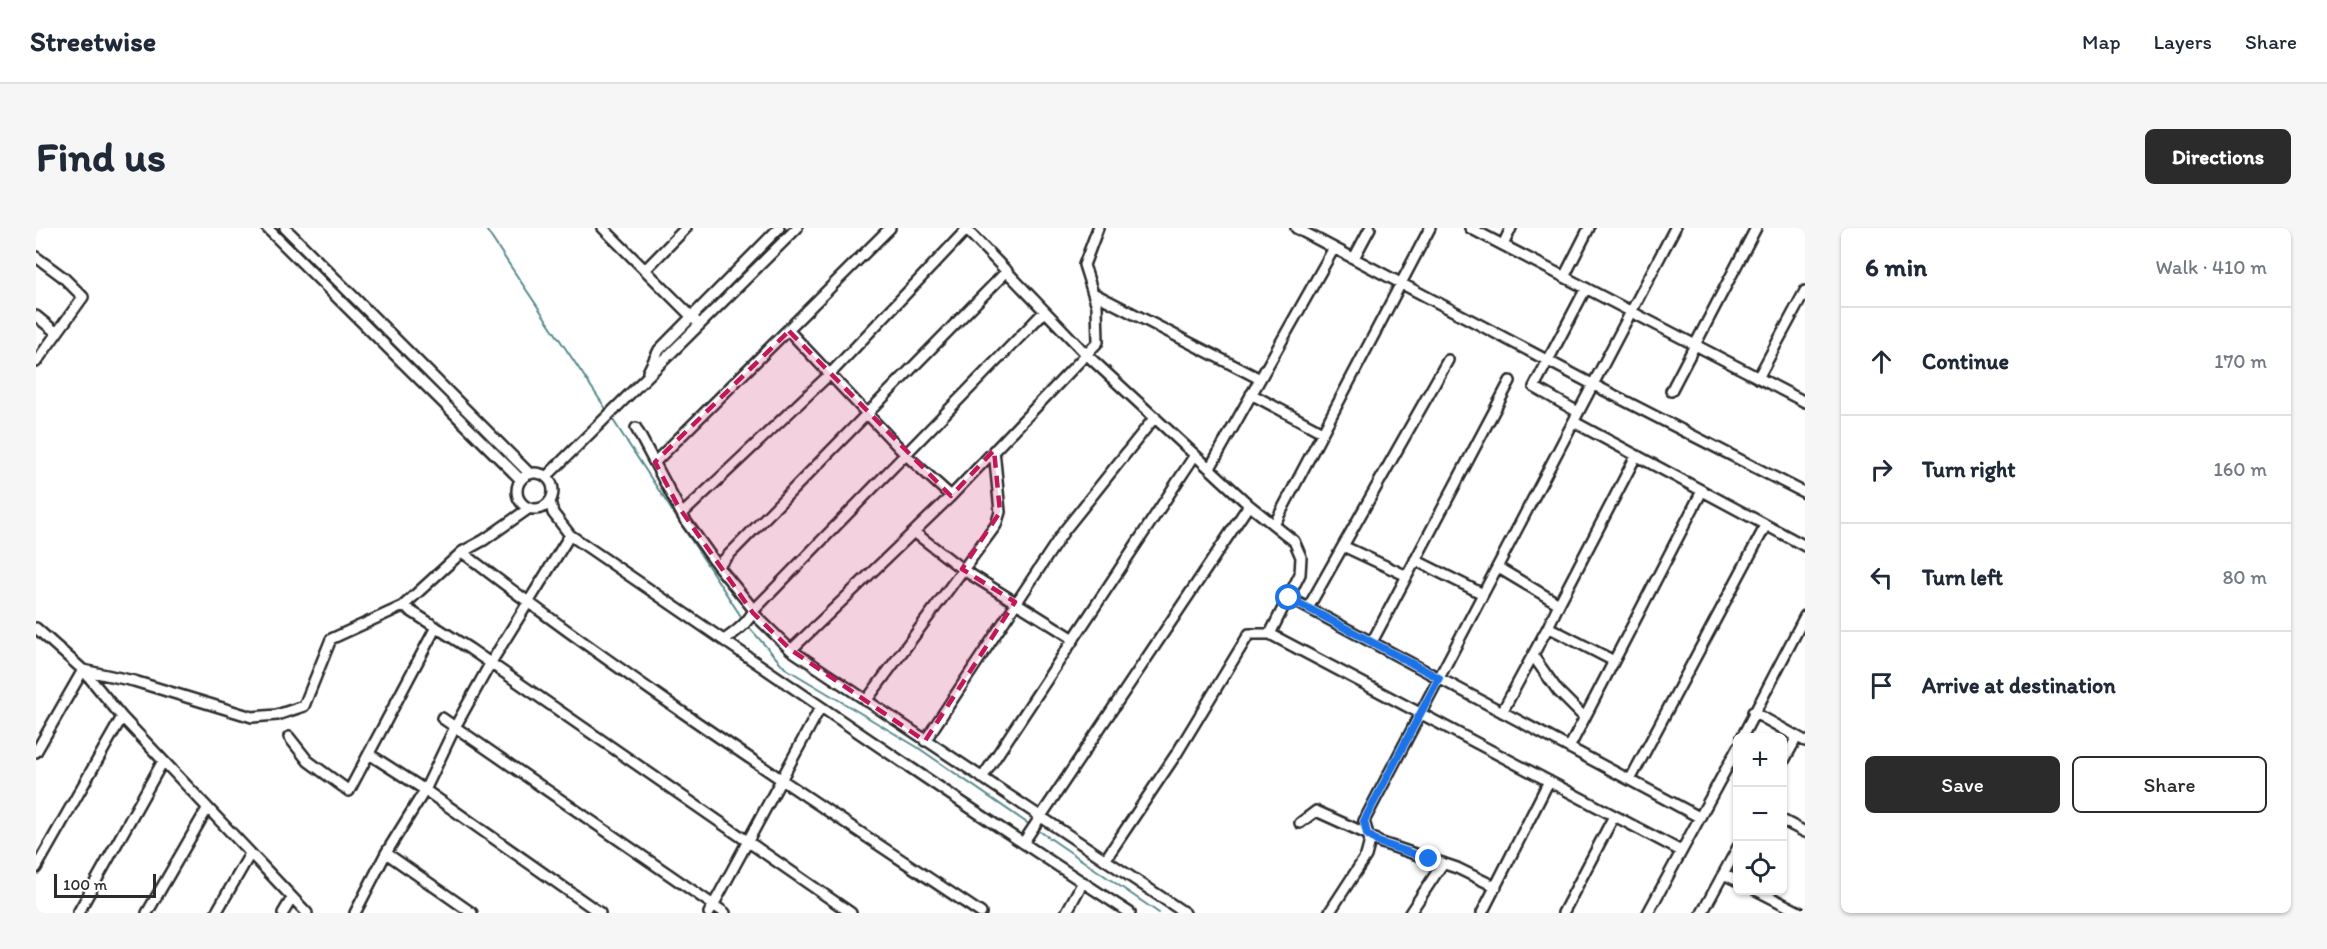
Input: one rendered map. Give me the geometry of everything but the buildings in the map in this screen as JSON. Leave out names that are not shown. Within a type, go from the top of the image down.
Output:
[{"type":"street","points":[[267,228],[520,480]]},
{"type":"street","points":[[285,228],[530,474]]},
{"type":"street","points":[[603,228],[700,324]]},
{"type":"street","points":[[645,270],[686,228]]},
{"type":"street","points":[[644,380],[659,350],[779,228]]},
{"type":"street","points":[[546,477],[797,228]]},
{"type":"street","points":[[655,462],[890,228]]},
{"type":"street","points":[[682,514],[830,374],[967,228],[1086,354],[1250,505],[1294,541],[1301,557],[1300,574],[1270,634]]},
{"type":"street","points":[[790,650],[951,496],[1098,342],[1097,306],[1084,265],[1098,228]]},
{"type":"street","points":[[1296,228],[1805,493]]},
{"type":"street","points":[[1314,237],[1319,228]]},
{"type":"street","points":[[1354,258],[1370,228]]},
{"type":"street","points":[[1274,525],[1430,228]]},
{"type":"street","points":[[1470,228],[1805,402]]},
{"type":"street","points":[[1503,245],[1511,228]]},
{"type":"street","points":[[1564,277],[1589,228]]},
{"type":"street","points":[[1329,913],[1366,856],[1370,841],[1364,821],[1675,228]]},
{"type":"street","points":[[1671,391],[1756,228]]},
{"type":"street","points":[[1210,468],[1334,248]]},
{"type":"street","points":[[36,257],[63,277],[83,297],[36,362]]},
{"type":"street","points":[[718,566],[1006,271]]},
{"type":"street","points":[[1578,412],[1534,387],[1586,288]]},
{"type":"street","points":[[1758,378],[1805,291]]},
{"type":"street","points":[[1093,293],[1260,380]]},
{"type":"street","points":[[724,640],[736,633],[752,613],[1044,312]]},
{"type":"street","points":[[36,316],[57,333]]},
{"type":"street","points":[[789,331],[906,455],[951,496]]},
{"type":"street","points":[[1308,608],[1448,360]]},
{"type":"street","points":[[1372,642],[1510,381]]},
{"type":"street","points":[[1251,394],[1322,432]]},
{"type":"street","points":[[925,741],[1064,531],[1155,417]]},
{"type":"street","points":[[1574,422],[1805,546]]},
{"type":"street","points":[[636,428],[682,514],[718,566],[752,613],[790,650],[1185,913]]},
{"type":"street","points":[[866,701],[996,525],[1000,512],[994,450]]},
{"type":"street","points":[[982,778],[1195,455]]},
{"type":"street","points":[[1502,712],[1636,456]]},
{"type":"street","points":[[528,509],[518,498],[517,490],[520,480],[530,474],[541,474],[546,477],[553,491],[550,501],[553,513],[570,535],[820,708],[1130,913]]},
{"type":"street","points":[[1569,748],[1702,491]]},
{"type":"street","points":[[83,670],[134,681],[252,717],[278,715],[304,705],[332,639],[403,606],[462,552],[484,540],[528,509],[539,509],[550,501]]},
{"type":"street","points":[[1023,843],[1250,505]]},
{"type":"street","points":[[1630,780],[1766,525]]},
{"type":"street","points":[[914,532],[962,569],[1074,639]]},
{"type":"street","points":[[355,913],[386,853],[425,790],[455,727],[490,664],[570,535]]},
{"type":"street","points":[[1343,546],[1407,576]]},
{"type":"street","points":[[462,552],[529,604],[781,780],[981,913]]},
{"type":"street","points":[[1415,560],[1483,594]]},
{"type":"street","points":[[1497,567],[1559,604]]},
{"type":"street","points":[[1289,598],[1699,818]]},
{"type":"street","points":[[403,606],[851,913]]},
{"type":"street","points":[[1744,733],[1753,712],[1805,616]]},
{"type":"street","points":[[289,737],[308,761],[349,791],[436,627]]},
{"type":"street","points":[[1548,627],[1614,661]]},
{"type":"street","points":[[37,630],[83,670],[122,717],[307,913]]},
{"type":"street","points":[[1105,860],[1177,753],[1249,634],[1270,634],[1681,851]]},
{"type":"street","points":[[1533,656],[1558,691],[1584,717]]},
{"type":"street","points":[[36,752],[83,670]]},
{"type":"street","points":[[711,909],[820,708]]},
{"type":"street","points":[[1753,712],[1801,739],[1787,757]]},
{"type":"street","points":[[36,868],[122,717]]},
{"type":"street","points":[[442,718],[711,909],[725,913]]},
{"type":"street","points":[[369,754],[425,790],[600,913]]},
{"type":"street","points":[[1648,913],[1733,754]]},
{"type":"street","points":[[78,913],[163,761]]},
{"type":"street","points":[[1482,913],[1549,781]]},
{"type":"street","points":[[147,913],[207,808]]},
{"type":"street","points":[[1300,823],[1316,811],[1367,834],[1378,842],[1443,863],[1496,887]]},
{"type":"street","points":[[1563,913],[1614,816]]},
{"type":"street","points":[[1787,823],[1805,832]]},
{"type":"street","points":[[386,853],[472,913]]},
{"type":"street","points":[[216,913],[250,854]]},
{"type":"street","points":[[1702,913],[1733,855]]},
{"type":"street","points":[[1410,913],[1443,863]]},
{"type":"street","points":[[1723,874],[1733,879]]},
{"type":"street","points":[[1066,913],[1083,882]]},
{"type":"street","points":[[1764,895],[1801,913]]},
{"type":"street","points":[[283,913],[292,898]]},
{"type":"highlighted area","points":[[789,331],[951,496],[994,450],[1000,512],[962,569],[1015,602],[925,741],[791,650],[753,613],[678,506],[655,462]]},
{"type":"waterway","points":[[485,228],[608,412]]},
{"type":"waterway","points":[[611,417],[744,621]]},
{"type":"waterway","points":[[747,625],[785,668],[917,747],[1030,825]]},
{"type":"waterway","points":[[1035,828],[1159,913]]},
{"type":"route","points":[[1289,598],[1439,678],[1364,821],[1367,834],[1378,842],[1429,859]]}]
